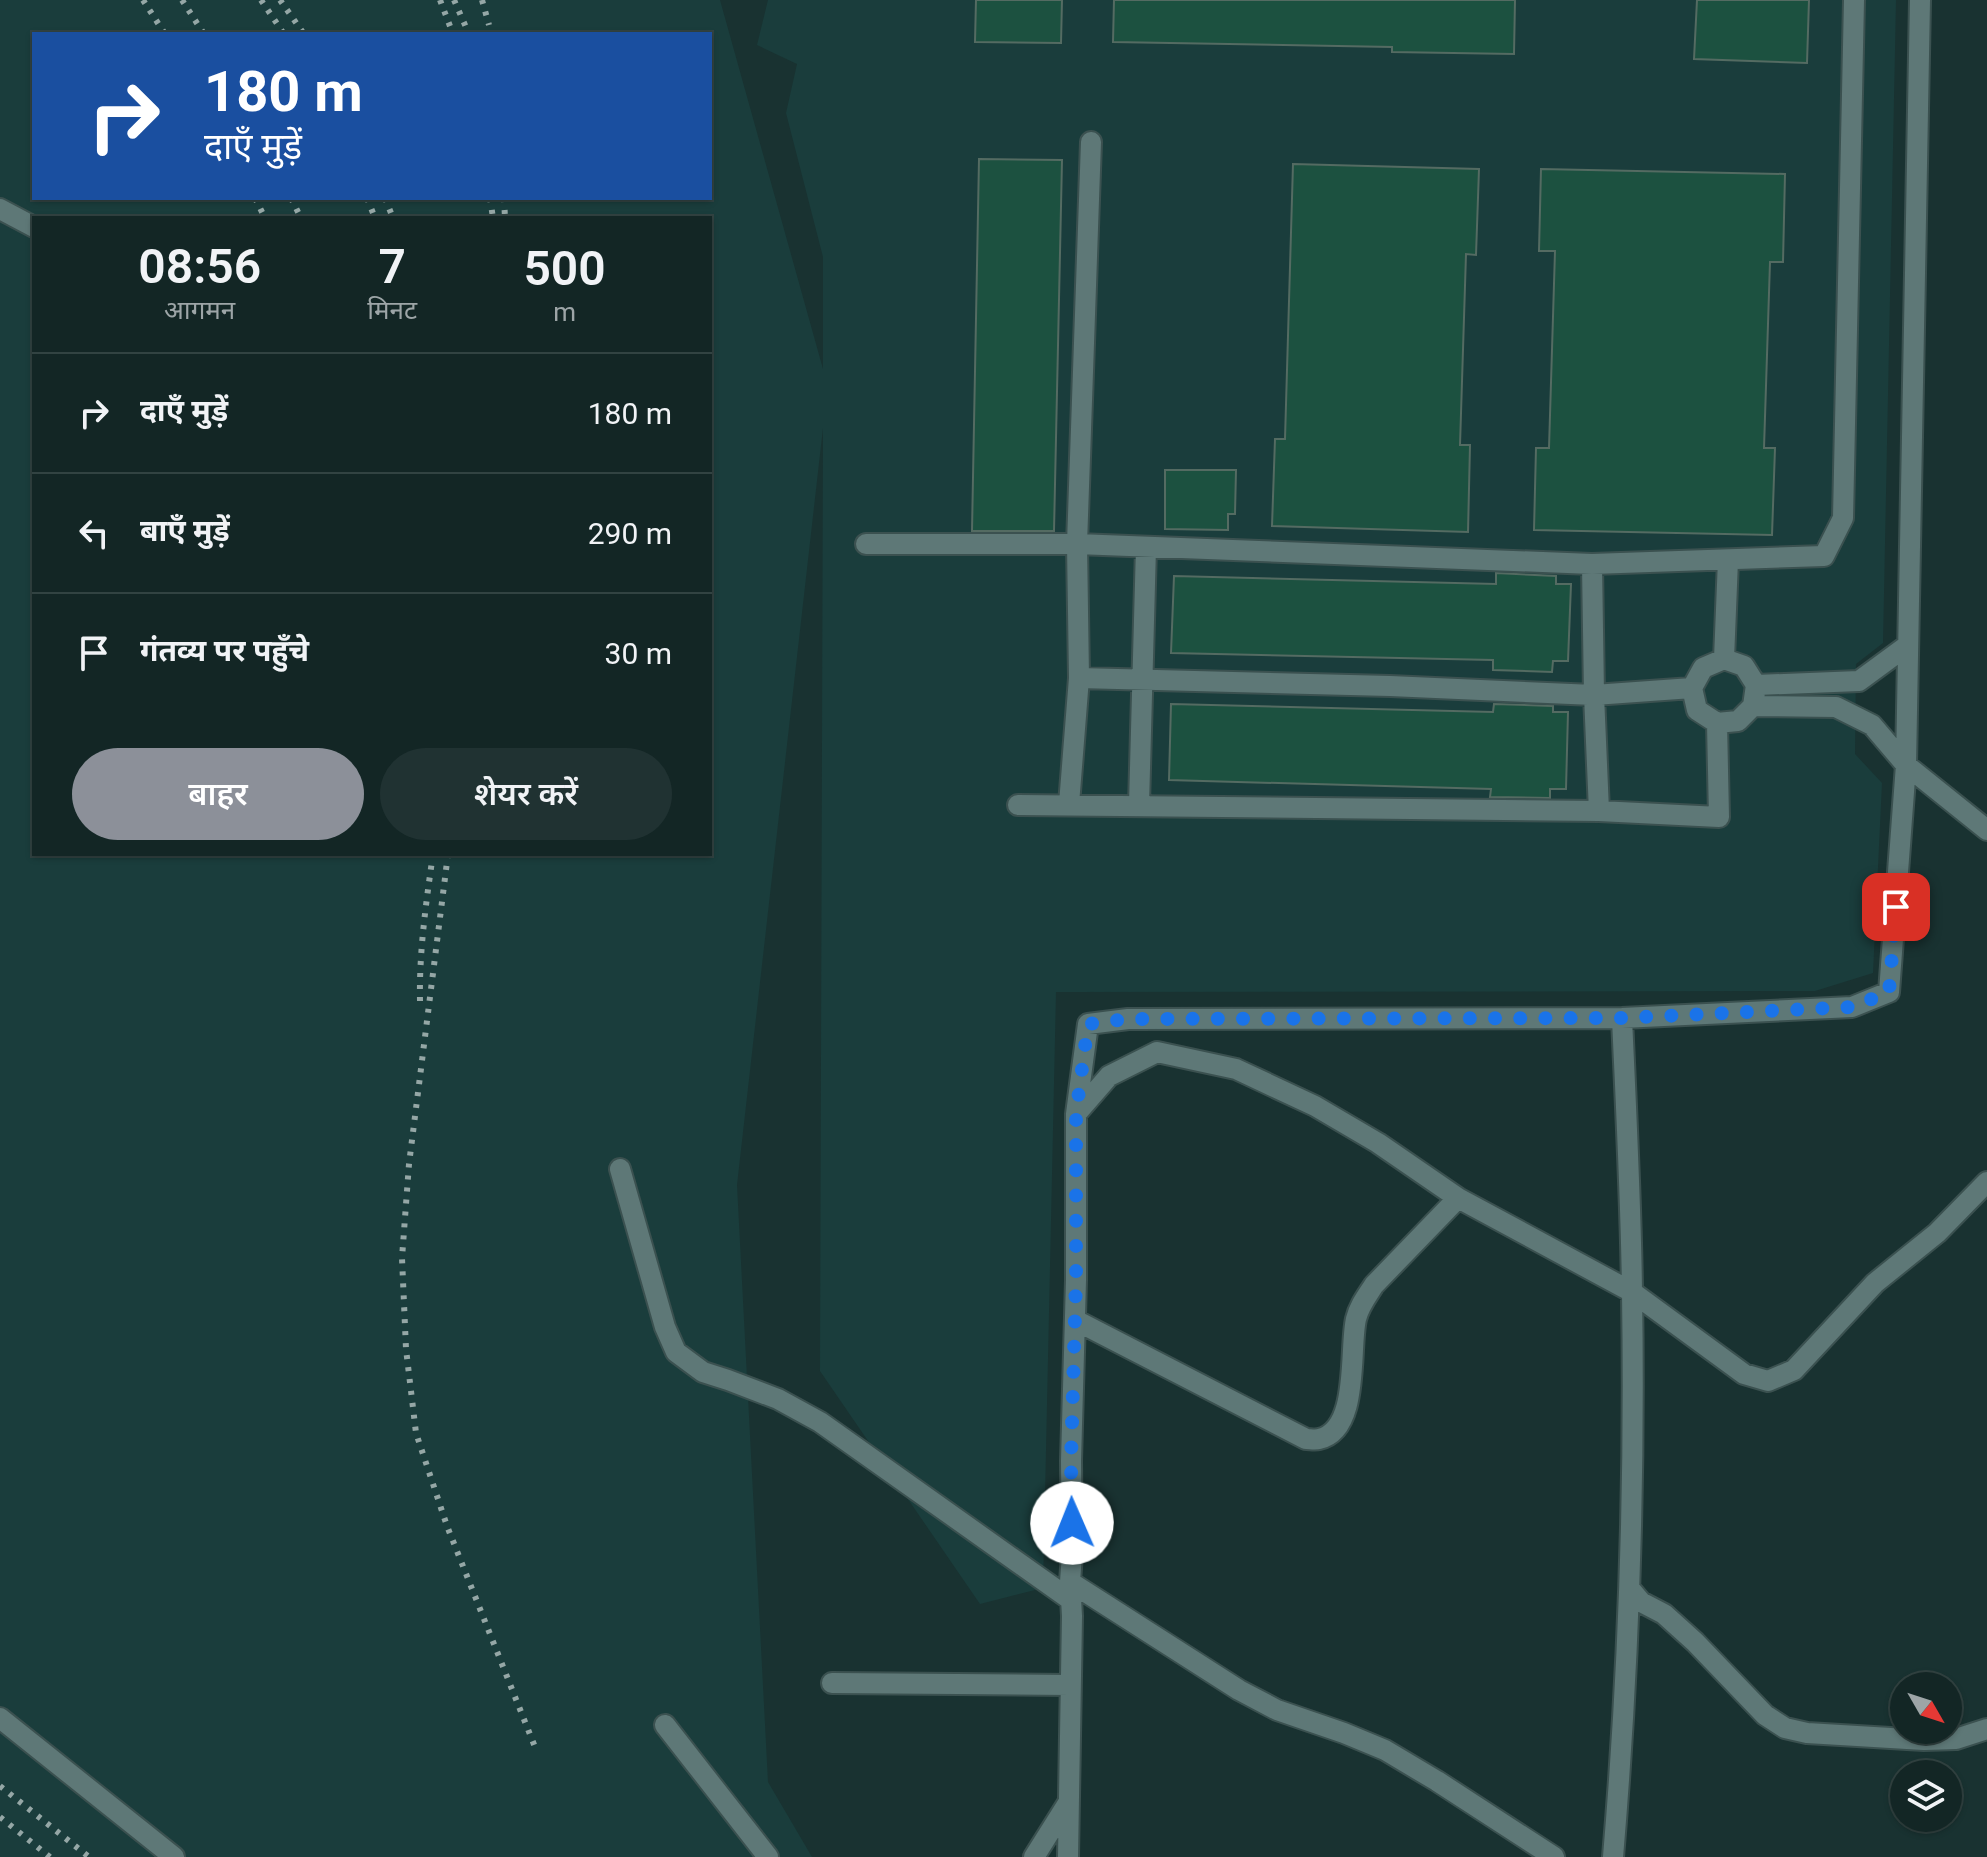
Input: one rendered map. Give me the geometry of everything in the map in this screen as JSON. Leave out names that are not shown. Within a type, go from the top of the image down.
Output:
[{"type":"street","points":[[866,544],[1077,544],[1592,564],[1824,556],[1843,518],[1854,0]]},
{"type":"street","points":[[1068,1857],[1076,1114],[1088,1024],[1128,1019],[1622,1018],[1852,1007],[1889,992],[1906,765],[1920,0]]},
{"type":"street","points":[[1069,804],[1079,678],[1077,544],[1091,142]]},
{"type":"street","points":[[0,209],[32,226]]},
{"type":"street","points":[[1139,805],[1146,547]]},
{"type":"street","points":[[1724,659],[1728,560]]},
{"type":"street","points":[[1592,564],[1599,811]]},
{"type":"street","points":[[1756,685],[1859,681],[1908,645]]},
{"type":"street","points":[[1724,659],[1744,666],[1756,685],[1753,706],[1738,721],[1717,723],[1697,710],[1692,688],[1703,668],[1724,659]]},
{"type":"street","points":[[1079,678],[1594,695],[1692,688]]},
{"type":"street","points":[[1753,706],[1836,707],[1872,725],[1906,765],[1987,830]]},
{"type":"street","points":[[1018,805],[1599,811],[1719,817],[1717,723]]},
{"type":"street","points":[[1613,1857],[1630,1589],[1632,1292],[1622,1018]]},
{"type":"street","points":[[1076,1114],[1109,1076],[1157,1052],[1236,1069],[1315,1106],[1378,1143],[1458,1198],[1632,1292],[1744,1374],[1768,1381],[1794,1370],[1875,1283],[1937,1233],[1987,1182]]},
{"type":"street","points":[[620,1169],[665,1327],[676,1352],[703,1372],[778,1399],[820,1422],[1070,1591],[1277,1710],[1385,1750],[1554,1857]]},
{"type":"street","points":[[1075,1320],[1306,1439],[1320,1439],[1341,1420],[1348,1403],[1356,1319],[1363,1302],[1374,1285],[1458,1198]]},
{"type":"street","points":[[1630,1589],[1641,1602],[1664,1614],[1765,1715],[1785,1728],[1807,1733],[1924,1740],[1956,1739],[1987,1729]]},
{"type":"street","points":[[832,1683],[1070,1685]]},
{"type":"street","points":[[0,1718],[174,1857]]},
{"type":"street","points":[[665,1725],[768,1857]]},
{"type":"street","points":[[1034,1857],[1070,1800]]},
{"type":"shaded area","points":[[0,0],[720,0],[823,369],[823,257],[786,113],[797,64],[757,45],[768,0],[1896,0],[1883,643],[1856,664],[1855,754],[1882,783],[1873,973],[1815,991],[1056,992],[1043,1588],[980,1604],[820,1371],[823,428],[737,1185],[768,1782],[812,1857],[0,1857]]},
{"type":"building","points":[[976,0],[1062,0],[1061,43],[975,42]]},
{"type":"building","points":[[1114,0],[1515,0],[1514,54],[1392,52],[1392,47],[1113,42]]},
{"type":"building","points":[[1697,0],[1809,0],[1807,63],[1694,59]]},
{"type":"building","points":[[979,159],[1062,160],[1054,531],[972,531]]},
{"type":"building","points":[[1293,164],[1479,169],[1476,255],[1466,254],[1460,445],[1470,445],[1468,532],[1272,526],[1275,439],[1285,439]]},
{"type":"building","points":[[1541,169],[1785,174],[1783,262],[1770,262],[1764,448],[1775,448],[1772,535],[1534,530],[1536,448],[1549,448],[1555,251],[1539,251]]},
{"type":"building","points":[[1165,470],[1236,470],[1235,514],[1228,514],[1228,530],[1165,529]]},
{"type":"building","points":[[1496,573],[1556,576],[1556,584],[1571,584],[1568,661],[1553,661],[1552,672],[1493,670],[1493,660],[1171,653],[1174,576],[1496,584]]},
{"type":"building","points":[[1171,704],[1493,712],[1494,704],[1553,706],[1553,712],[1568,712],[1566,789],[1550,789],[1550,798],[1490,797],[1491,789],[1169,780]]},
{"type":"railway","points":[[143,0],[164,32]]},
{"type":"railway","points":[[182,0],[203,32]]},
{"type":"railway","points":[[261,0],[283,32]]},
{"type":"railway","points":[[280,0],[303,32]]},
{"type":"railway","points":[[440,0],[452,32]]},
{"type":"railway","points":[[454,0],[468,32]]},
{"type":"railway","points":[[482,0],[489,25]]},
{"type":"railway","points":[[256,200],[264,216]]},
{"type":"railway","points":[[292,200],[300,216]]},
{"type":"railway","points":[[368,200],[374,216]]},
{"type":"railway","points":[[386,200],[392,216]]},
{"type":"railway","points":[[490,200],[493,216]]},
{"type":"railway","points":[[504,200],[505,216]]},
{"type":"railway","points":[[420,1001],[422,946],[433,856]]},
{"type":"railway","points":[[448,856],[409,1164],[402,1258],[406,1349],[416,1433],[447,1526],[535,1747]]},
{"type":"railway","points":[[0,1786],[89,1857]]},
{"type":"railway","points":[[0,1817],[50,1857]]},
{"type":"route","points":[[1072,1523],[1076,1114],[1088,1024],[1128,1019],[1622,1018],[1852,1007],[1889,992],[1896,907]]}]
